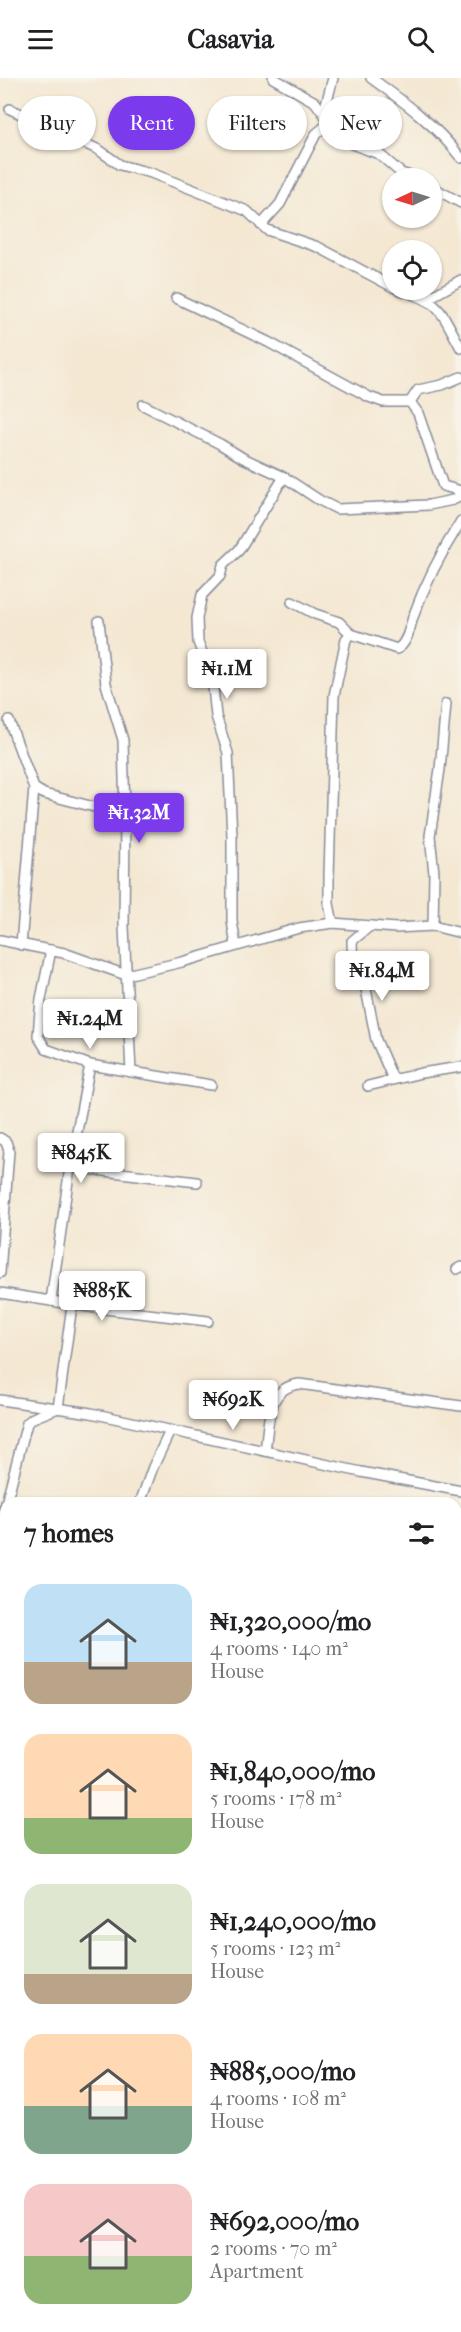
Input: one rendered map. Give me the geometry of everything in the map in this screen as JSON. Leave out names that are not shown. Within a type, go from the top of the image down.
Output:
[{"type":"street","points":[[273,78],[315,102],[319,107]]},
{"type":"street","points":[[328,96],[333,78]]},
{"type":"street","points":[[371,78],[407,104],[451,144],[461,158]]},
{"type":"street","points":[[10,109],[99,150],[120,165],[151,172],[247,212],[261,225],[277,234],[318,247],[382,281]]},
{"type":"street","points":[[261,225],[280,204],[319,131]]},
{"type":"street","points":[[368,150],[379,154],[395,168]]},
{"type":"street","points":[[442,193],[461,203]]},
{"type":"street","points":[[442,291],[461,280]]},
{"type":"street","points":[[176,298],[268,342],[369,397],[383,402],[410,402]]},
{"type":"street","points":[[429,300],[438,306],[461,348]]},
{"type":"street","points":[[410,402],[417,390],[442,385],[461,377]]},
{"type":"street","points":[[410,402],[418,412],[443,486],[461,491]]},
{"type":"street","points":[[143,405],[284,477],[319,500],[343,509],[429,505],[453,500],[461,495]]},
{"type":"street","points":[[236,946],[232,921],[228,753],[216,716],[212,678],[198,642],[197,618],[202,596],[220,576],[223,565],[239,550],[284,477]]},
{"type":"street","points":[[292,602],[315,614],[339,622],[351,633],[391,649],[401,647],[440,557],[461,521]]},
{"type":"street","points":[[99,621],[106,684],[123,740],[126,975],[131,1072]]},
{"type":"street","points":[[333,923],[329,895],[334,696],[346,639],[351,633]]},
{"type":"street","points":[[434,926],[434,873],[430,836],[440,769],[446,704]]},
{"type":"street","points":[[9,721],[34,788],[21,945]]},
{"type":"street","points":[[34,788],[44,794],[125,815]]},
{"type":"street","points":[[0,940],[51,950],[126,975],[182,962],[299,928],[333,923],[396,928],[434,926],[461,933]]},
{"type":"street","points":[[370,926],[352,941],[353,966],[357,977],[365,984],[376,1040],[393,1079]]},
{"type":"street","points":[[51,950],[41,999],[38,1036],[46,1049],[90,1065],[211,1085]]},
{"type":"street","points":[[51,1301],[70,1167],[90,1065]]},
{"type":"street","points":[[368,1086],[393,1079],[461,1067]]},
{"type":"street","points":[[0,1138],[6,1142],[9,1151],[0,1273]]},
{"type":"street","points":[[70,1167],[198,1182]]},
{"type":"street","points":[[0,1293],[72,1305],[208,1321]]},
{"type":"street","points":[[58,1408],[72,1305]]},
{"type":"street","points":[[265,1451],[272,1404],[279,1391],[287,1386],[299,1384],[461,1406]]},
{"type":"street","points":[[0,1400],[91,1413],[461,1491]]},
{"type":"street","points":[[8,1497],[27,1423],[33,1418],[58,1408]]},
{"type":"street","points":[[143,1497],[153,1467],[170,1431]]}]
